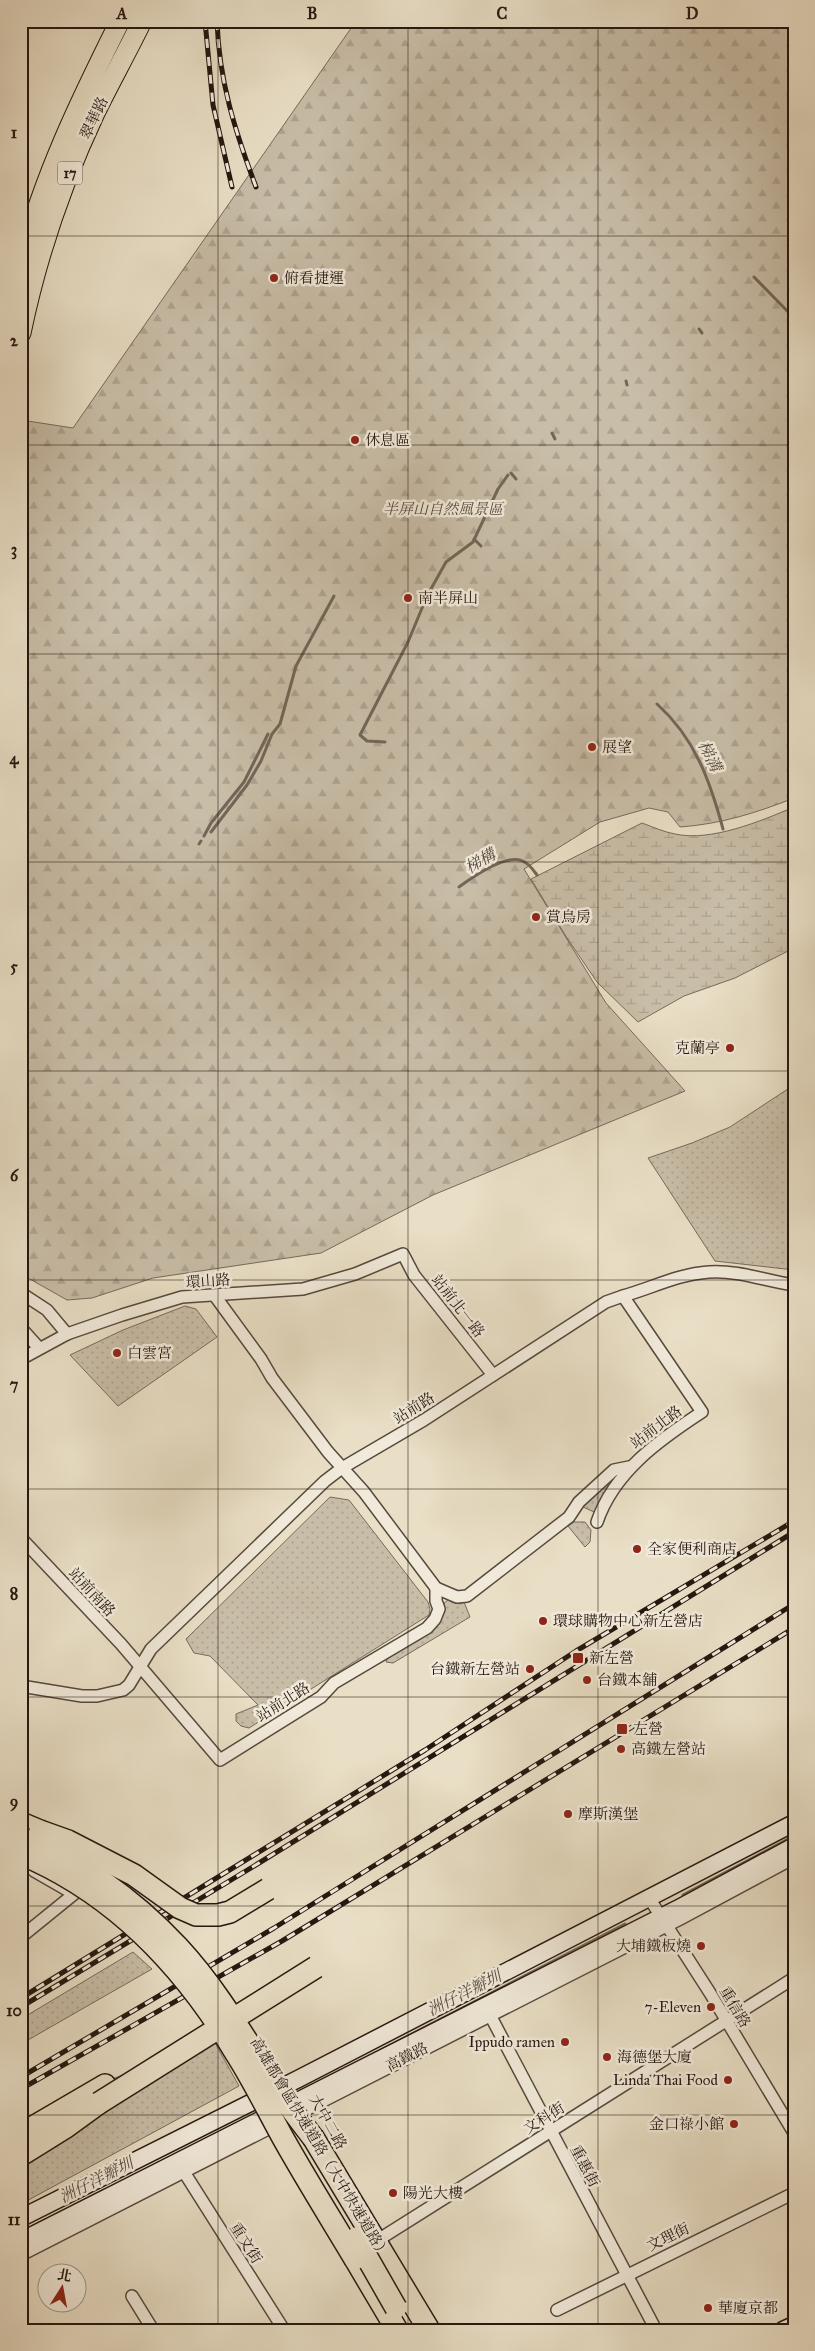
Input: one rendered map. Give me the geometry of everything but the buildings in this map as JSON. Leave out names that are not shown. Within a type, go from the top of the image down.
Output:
[{"type":"highway","points":[[28,1831],[68,1842],[134,1875],[180,1908],[196,1915],[218,1915],[230,1912],[268,1889]]},
{"type":"highway","name":"高雄都會區快速道路（大中快速道路）","points":[[28,1831],[46,1848],[93,1874],[133,1903],[179,1948],[223,2004],[280,2092],[314,2139],[423,2327]]},
{"type":"highway","name":"高雄都會區快速道路（大中快速道路）","points":[[21,1854],[37,1860],[83,1887],[128,1921],[162,1953],[193,1989],[235,2052],[283,2138],[397,2330]]},
{"type":"highway","points":[[21,2134],[313,1962],[21,2155]]},
{"type":"highway","points":[[235,2052],[272,2097],[296,2131],[396,2308],[423,2327]]},
{"type":"highway","points":[[21,2143],[59,2120],[98,2103]]},
{"type":"main road","name":"翠華路","points":[[21,264],[45,189],[79,106],[120,21]]},
{"type":"main road","name":"翠華路","points":[[21,333],[41,250],[59,198],[95,113],[142,21]]},
{"type":"street","name":"環山路","points":[[21,1359],[67,1334],[182,1297],[309,1288],[361,1272],[403,1254]]},
{"type":"street","name":"站前北一路","points":[[403,1254],[414,1275],[493,1375]]},
{"type":"street","name":"站前路","points":[[23,1686],[63,1694],[97,1696],[123,1690],[129,1686],[151,1649],[325,1481],[342,1468],[424,1420],[606,1302],[681,1276],[711,1272],[726,1272],[794,1285]]},
{"type":"street","points":[[21,1293],[47,1310],[67,1334]]},
{"type":"street","points":[[215,1296],[261,1359],[272,1378],[342,1468],[364,1492],[436,1588]]},
{"type":"street","name":"站前北路","points":[[597,1522],[608,1496],[629,1467],[702,1412],[623,1296]]},
{"type":"street","points":[[21,1328],[39,1348]]},
{"type":"street","name":"站前北路","points":[[140,1668],[220,1760],[321,1697],[334,1683],[427,1628],[435,1619],[439,1609],[436,1601],[436,1588],[457,1597],[467,1596],[569,1517],[579,1502],[614,1470],[629,1467]]},
{"type":"street","name":"站前南路","points":[[21,1538],[121,1644],[140,1668]]},
{"type":"street","points":[[21,1698],[23,1686]]},
{"type":"street","points":[[21,1816],[88,1853],[122,1863]]},
{"type":"street","name":"高鐵路","points":[[21,2218],[290,2083],[794,1823]]},
{"type":"street","name":"高鐵路","points":[[302,2106],[490,2015],[664,1921],[794,1846]]},
{"type":"street","name":"高鐵路","points":[[21,2241],[264,2125],[664,1921],[794,1858]]},
{"type":"street","points":[[21,1865],[74,1894],[21,1937]]},
{"type":"street","name":"重信路","points":[[649,1898],[794,2134]]},
{"type":"street","name":"文科街","points":[[378,2240],[794,1978]]},
{"type":"street","name":"重惠街","points":[[490,2015],[656,2330]]},
{"type":"street","name":"大中二路","points":[[290,2083],[378,2240],[423,2327]]},
{"type":"street","points":[[251,2102],[390,2330]]},
{"type":"street","name":"高鐵路","points":[[21,2255],[184,2172],[264,2125]]},
{"type":"street","name":"重文街","points":[[184,2172],[284,2330]]},
{"type":"street","name":"文理街","points":[[557,2310],[626,2274],[794,2193]]},
{"type":"street","points":[[132,2296],[153,2330]]},
{"type":"street","points":[[783,2330],[794,2325]]},
{"type":"green space","name":"半屏山自然風景區","points":[[356,21],[794,21],[794,798],[738,817],[695,826],[680,827],[668,812],[649,808],[600,822],[524,869],[606,1003],[685,1091],[433,1195],[321,1253],[153,1278],[92,1298],[67,1300],[21,1274],[21,420],[73,428]]},
{"type":"green space","points":[[794,807],[794,948],[735,978],[684,996],[638,1022],[597,982],[567,938],[531,879],[642,823],[675,834],[689,836],[704,835],[736,829]]},
{"type":"green space","points":[[794,1085],[794,1270],[715,1261],[648,1158],[692,1143],[730,1127]]},
{"type":"green space","points":[[185,1306],[196,1309],[217,1337],[118,1406],[70,1355],[123,1330]]},
{"type":"green space","points":[[604,1484],[609,1487],[600,1500],[596,1511],[594,1512],[583,1507],[585,1501]]},
{"type":"green space","points":[[330,1497],[349,1500],[428,1602],[429,1615],[249,1728],[241,1726],[236,1721],[236,1714],[258,1705],[210,1656],[194,1653],[186,1639]]},
{"type":"green space","points":[[574,1522],[585,1522],[591,1530],[590,1542],[585,1547],[568,1526]]},
{"type":"green space","points":[[448,1600],[460,1604],[464,1602],[470,1617],[393,1663],[386,1662],[389,1655],[434,1627],[444,1612],[444,1603]]},
{"type":"green space","points":[[133,1952],[152,1969],[21,2044],[21,2019]]},
{"type":"green space","points":[[214,2041],[239,2086],[21,2204],[21,2121],[72,2094]]},
{"type":"waterway","name":"梯溝","points":[[754,277],[794,318]]},
{"type":"waterway","points":[[699,329],[702,333]]},
{"type":"waterway","points":[[626,381],[627,385]]},
{"type":"waterway","points":[[552,433],[555,439]]},
{"type":"waterway","points":[[511,473],[516,479]]},
{"type":"waterway","points":[[385,742],[367,741],[360,735],[408,642],[427,596],[446,562],[473,542],[498,489],[508,475]]},
{"type":"waterway","points":[[474,539],[481,546]]},
{"type":"waterway","points":[[211,832],[247,785],[261,761],[272,734],[280,724],[296,666],[334,596]]},
{"type":"waterway","name":"梯溝","points":[[657,704],[682,731],[699,761],[713,794],[723,829]]},
{"type":"waterway","points":[[204,836],[211,823],[244,782],[268,734]]},
{"type":"waterway","name":"梯構","points":[[459,887],[492,866],[511,860],[519,860],[526,863],[537,875]]},
{"type":"waterway","name":"洲仔洋瓣圳","points":[[683,1895],[794,1836]]},
{"type":"waterway","name":"洲仔洋瓣圳","points":[[381,2050],[625,1924]]},
{"type":"waterway","name":"洲仔洋瓣圳","points":[[21,2232],[104,2190]]},
{"type":"railway","points":[[205,21],[213,105],[232,187]]},
{"type":"railway","points":[[217,21],[218,43],[229,105],[256,187]]},
{"type":"railway","points":[[21,1998],[425,1750],[576,1651],[794,1521]]},
{"type":"railway","points":[[21,2007],[259,1863],[794,1532]]},
{"type":"railway","points":[[21,2077],[274,1928],[794,1604]]},
{"type":"railway","points":[[21,2089],[282,1941],[794,1628]]},
{"type":"place","name":"俯看捷運","points":[[274,278]]},
{"type":"place","name":"休息區","points":[[355,440]]},
{"type":"place","name":"南半屏山","points":[[408,598]]},
{"type":"place","name":"展望","points":[[592,747]]},
{"type":"place","name":"賞鳥房","points":[[536,917]]},
{"type":"place","name":"克蘭亭","points":[[730,1048]]},
{"type":"place","name":"白雲宮","points":[[117,1353]]},
{"type":"place","name":"全家便利商店","points":[[637,1549]]},
{"type":"place","name":"環球購物中心新左營店","points":[[543,1621]]},
{"type":"place","name":"新左營","points":[[578,1658]]},
{"type":"place","name":"台鐵新左營站","points":[[530,1669]]},
{"type":"place","name":"台鐵本舖","points":[[587,1680]]},
{"type":"place","name":"左營","points":[[622,1729]]},
{"type":"place","name":"高鐵左營站","points":[[621,1749]]},
{"type":"place","name":"摩斯漢堡","points":[[568,1814]]},
{"type":"place","name":"大埔鐵板燒","points":[[701,1946]]},
{"type":"place","name":"7-Eleven","points":[[711,2007]]},
{"type":"place","name":"Ippudo ramen","points":[[565,2042]]},
{"type":"place","name":"海德堡大廈","points":[[607,2057]]},
{"type":"place","name":"Linda Thai Food","points":[[728,2080]]},
{"type":"place","name":"金口祿小館","points":[[734,2124]]},
{"type":"place","name":"陽光大樓","points":[[393,2193]]},
{"type":"place","name":"華廈京都","points":[[708,2308]]}]
